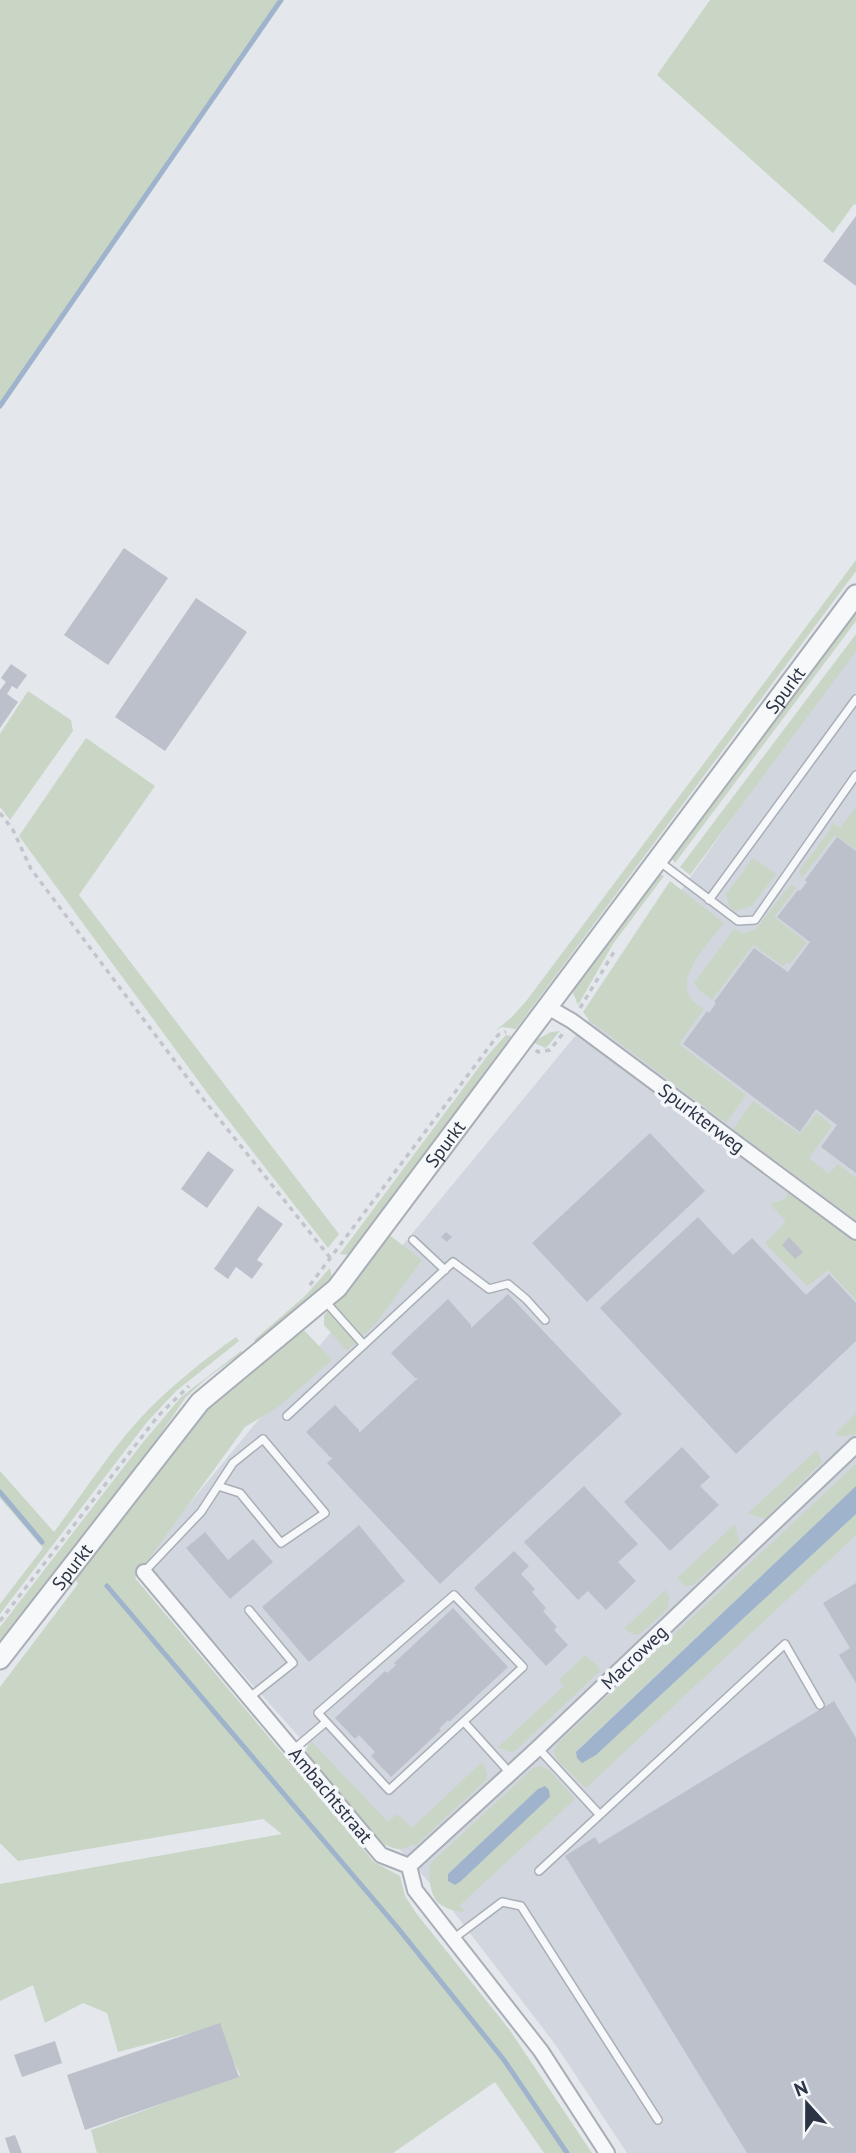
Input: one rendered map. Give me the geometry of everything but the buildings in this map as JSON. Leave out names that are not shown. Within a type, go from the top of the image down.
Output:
[{"type":"street","name":"Spurkt","points":[[0,1659],[200,1402],[324,1300],[347,1273],[856,595]]},
{"type":"street","name":"Spurkterweg","points":[[546,1006],[583,1029],[856,1232]]},
{"type":"street","name":"Macroweg","points":[[409,1866],[538,1748],[856,1445]]},
{"type":"street","name":"Ambachtstraat","points":[[144,1572],[381,1855],[409,1866]]},
{"type":"street","points":[[409,1866],[415,1890],[541,2051],[607,2153]]},
{"type":"lane","points":[[709,900],[856,699]]},
{"type":"lane","points":[[657,859],[737,921],[755,920],[856,775]]},
{"type":"lane","points":[[414,1240],[445,1270]]},
{"type":"lane","points":[[287,1416],[453,1262],[489,1289],[508,1284],[545,1320]]},
{"type":"lane","points":[[324,1300],[364,1345]]},
{"type":"lane","points":[[144,1572],[201,1512],[233,1463],[263,1439],[325,1513],[281,1544],[240,1493],[218,1486]]},
{"type":"lane","points":[[454,1595],[523,1668],[389,1790],[326,1722],[318,1713],[454,1595]]},
{"type":"lane","points":[[249,1611],[293,1663],[249,1698]]},
{"type":"lane","points":[[538,1871],[785,1644],[820,1705]]},
{"type":"lane","points":[[293,1750],[326,1722]]},
{"type":"lane","points":[[464,1722],[510,1773]]},
{"type":"lane","points":[[538,1748],[599,1814]]},
{"type":"lane","points":[[453,1939],[502,1902],[521,1906],[658,2120]]},
{"type":"path","points":[[0,813],[13,830],[31,869],[204,1100],[320,1247],[347,1273]]},
{"type":"shaded area","points":[[856,644],[856,2153],[627,2153],[555,2044],[443,1898],[142,1561],[590,1018],[585,1010],[682,889]]},
{"type":"green space","points":[[0,0],[280,0],[0,403]]},
{"type":"green space","points":[[710,0],[856,0],[856,205],[854,204],[833,233],[657,75]]},
{"type":"green space","points":[[856,560],[856,571],[516,1029],[502,1027],[496,1030],[527,1000]]},
{"type":"green space","points":[[856,606],[856,621],[675,863],[670,855]]},
{"type":"green space","points":[[856,634],[856,651],[690,875],[680,867]]},
{"type":"green space","points":[[28,691],[71,720],[73,731],[10,820],[0,807],[0,734]]},
{"type":"green space","points":[[86,738],[155,786],[79,895],[339,1234],[328,1248],[211,1098],[19,836]]},
{"type":"green space","points":[[856,807],[856,850],[835,835],[802,878],[799,871],[831,829],[832,822],[840,828]]},
{"type":"green space","points":[[753,858],[776,874],[752,906],[735,911],[730,907],[726,894]]},
{"type":"green space","points":[[656,876],[664,876],[613,944],[578,1005],[573,993],[576,982]]},
{"type":"green space","points":[[670,881],[724,923],[692,967],[687,990],[692,1000],[704,1009],[679,1044],[746,1095],[726,1123],[590,1021],[583,1012]]},
{"type":"green space","points":[[791,884],[796,888],[774,917],[807,942],[790,964],[786,962],[783,966],[753,945],[712,1000],[694,983],[734,929],[743,933],[755,930]]},
{"type":"green space","points":[[560,1031],[546,1048],[532,1042],[551,1032]]},
{"type":"green space","points":[[506,1035],[511,1036],[351,1252],[340,1254],[488,1055]]},
{"type":"green space","points":[[753,1101],[800,1134],[817,1113],[832,1126],[809,1158],[829,1174],[838,1164],[856,1178],[856,1220],[733,1129]]},
{"type":"green space","points":[[788,1192],[856,1242],[856,1300],[828,1270],[807,1286],[765,1243],[786,1221],[770,1204],[785,1199]]},
{"type":"green space","points":[[388,1234],[422,1260],[377,1322],[347,1351],[324,1325],[324,1316]]},
{"type":"green space","points":[[330,1268],[332,1278],[319,1292],[256,1343],[254,1340],[305,1296]]},
{"type":"green space","points":[[304,1330],[332,1360],[278,1407],[245,1427],[135,1578],[374,1862],[400,1876],[405,1896],[416,1913],[509,2029],[592,2153],[544,2153],[495,2082],[393,2153],[97,2153],[91,2130],[240,2075],[217,2026],[118,2052],[107,2013],[83,2003],[45,2023],[33,1985],[0,2001],[0,1884],[282,1834],[263,1819],[18,1861],[0,1843],[0,1687],[78,1584],[74,1576],[216,1397]]},
{"type":"green space","points":[[236,1337],[239,1341],[176,1391],[147,1422],[0,1614],[0,1604],[43,1548],[0,1498],[0,1471],[54,1532],[111,1453],[149,1409],[191,1371]]},
{"type":"green space","points":[[243,1352],[186,1397],[155,1442],[0,1642],[0,1627],[140,1446],[181,1397]]},
{"type":"green space","points":[[856,1413],[856,1434],[840,1437],[835,1434]]},
{"type":"green space","points":[[817,1450],[822,1462],[765,1519],[748,1513]]},
{"type":"green space","points":[[856,1464],[856,1486],[576,1751],[596,1755],[856,1514],[856,1535],[586,1788],[557,1760],[554,1751],[559,1742]]},
{"type":"green space","points":[[735,1524],[739,1543],[693,1585],[685,1586],[677,1578]]},
{"type":"green space","points":[[665,1590],[669,1596],[668,1609],[640,1634],[634,1635],[624,1629]]},
{"type":"green space","points":[[585,1655],[600,1671],[515,1751],[509,1752],[498,1747],[564,1686],[559,1680]]},
{"type":"green space","points":[[312,1742],[388,1822],[397,1814],[412,1828],[482,1762],[487,1779],[415,1846],[413,1844],[396,1849],[384,1846],[308,1754],[306,1749]]},
{"type":"green space","points":[[541,1766],[549,1770],[575,1799],[460,1905],[465,1912],[454,1911],[439,1904],[430,1883],[430,1864],[533,1768]],"holes":[[[545,1786],[550,1797],[461,1881],[448,1881],[448,1874],[538,1789]]]},
{"type":"water","points":[[856,1486],[856,1514],[596,1755],[582,1763],[577,1758],[576,1752]]},
{"type":"water","points":[[545,1786],[550,1797],[461,1881],[455,1885],[448,1881],[448,1874],[538,1789]]},
{"type":"waterway","points":[[0,406],[281,0]]},
{"type":"waterway","points":[[0,1492],[42,1542]]},
{"type":"waterway","points":[[107,1586],[397,1927],[504,2060],[567,2153]]}]
